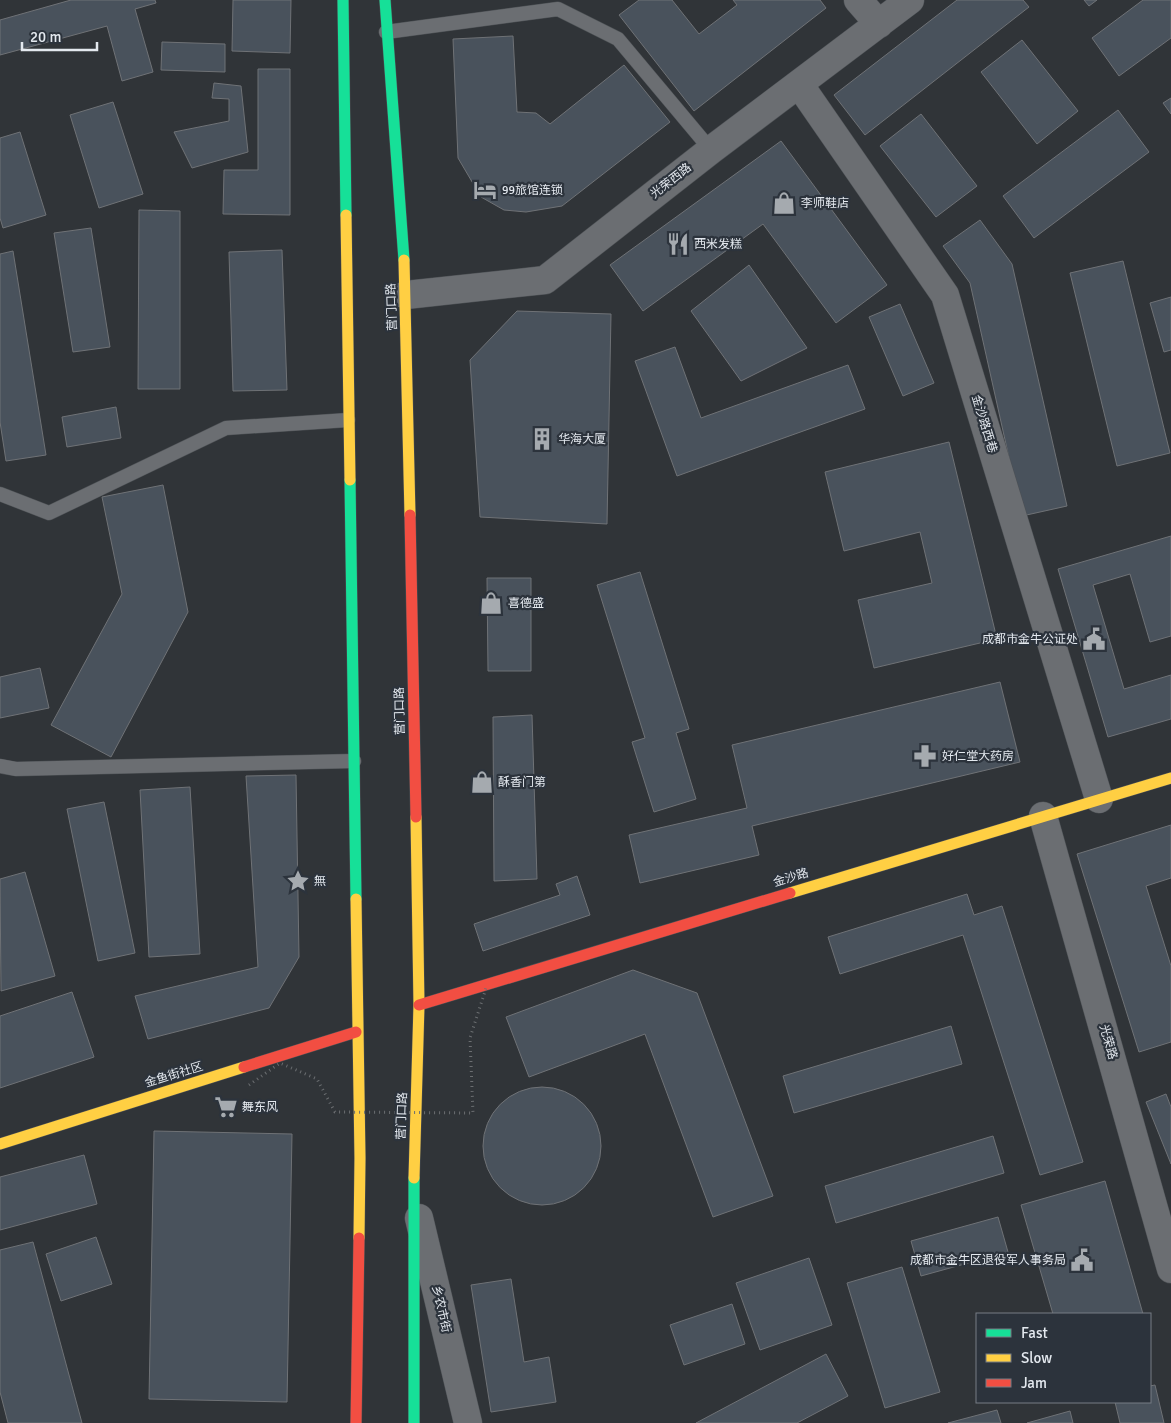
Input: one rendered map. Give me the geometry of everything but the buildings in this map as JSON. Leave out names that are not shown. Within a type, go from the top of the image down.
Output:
[{"type":"main road","points":[[343,0],[356,1032],[360,1158],[356,1423]]},
{"type":"main road","name":"营门口路","points":[[385,2],[406,295],[419,1005],[414,1195],[414,1423]]},
{"type":"main road","name":"金沙路","points":[[419,1005],[1171,778]]},
{"type":"main road","name":"金鱼街社区","points":[[0,1144],[356,1032]]},
{"type":"street","points":[[858,0],[879,24]]},
{"type":"street","name":"光荣西路","points":[[406,295],[545,280],[711,150],[910,0]]},
{"type":"street","name":"金沙路西巷","points":[[798,84],[945,295],[1099,799]]},
{"type":"street","name":"光荣路","points":[[1043,816],[1164,1218],[1171,1269]]},
{"type":"street","name":"乡农市街","points":[[414,1195],[468,1423]]},
{"type":"lane","points":[[386,32],[558,9],[618,39],[711,150]]},
{"type":"lane","points":[[0,494],[49,513],[226,428],[348,420]]},
{"type":"lane","points":[[0,766],[16,769],[354,761]]},
{"type":"path","points":[[248,1085],[280,1063],[317,1079],[336,1112],[473,1113],[470,1038],[487,985]]},
{"type":"traffic: fast","points":[[343,0],[346,215]]},
{"type":"traffic: fast","points":[[385,0],[404,260]]},
{"type":"traffic: fast","points":[[350,480],[356,899]]},
{"type":"traffic: fast","points":[[414,1178],[414,1423]]},
{"type":"traffic: slow","points":[[346,215],[350,480]]},
{"type":"traffic: slow","points":[[404,260],[410,515]]},
{"type":"traffic: slow","points":[[790,893],[1171,778]]},
{"type":"traffic: slow","points":[[414,1178],[419,1005],[416,817]]},
{"type":"traffic: slow","points":[[356,899],[360,1158],[359,1238]]},
{"type":"traffic: slow","points":[[0,1144],[244,1067]]},
{"type":"traffic: jam","points":[[410,515],[416,817]]},
{"type":"traffic: jam","points":[[419,1005],[790,893]]},
{"type":"traffic: jam","points":[[244,1067],[356,1032]]},
{"type":"traffic: jam","points":[[356,1423],[359,1238]]},
{"type":"place","name":"99旅馆连锁","points":[[485,190]]},
{"type":"place","name":"李师鞋店","points":[[784,203]]},
{"type":"place","name":"西米发糕","points":[[678,244]]},
{"type":"place","name":"华海大厦","points":[[542,439]]},
{"type":"place","name":"喜德盛","points":[[491,603]]},
{"type":"place","name":"成都市金牛公证处","points":[[1094,639]]},
{"type":"place","name":"好仁堂大药房","points":[[925,756]]},
{"type":"place","name":"酥香门第","points":[[482,782]]},
{"type":"place","name":"無","points":[[298,881]]},
{"type":"place","name":"舞东风","points":[[226,1107]]},
{"type":"place","name":"成都市金牛区退役军人事务局","points":[[1082,1260]]}]
